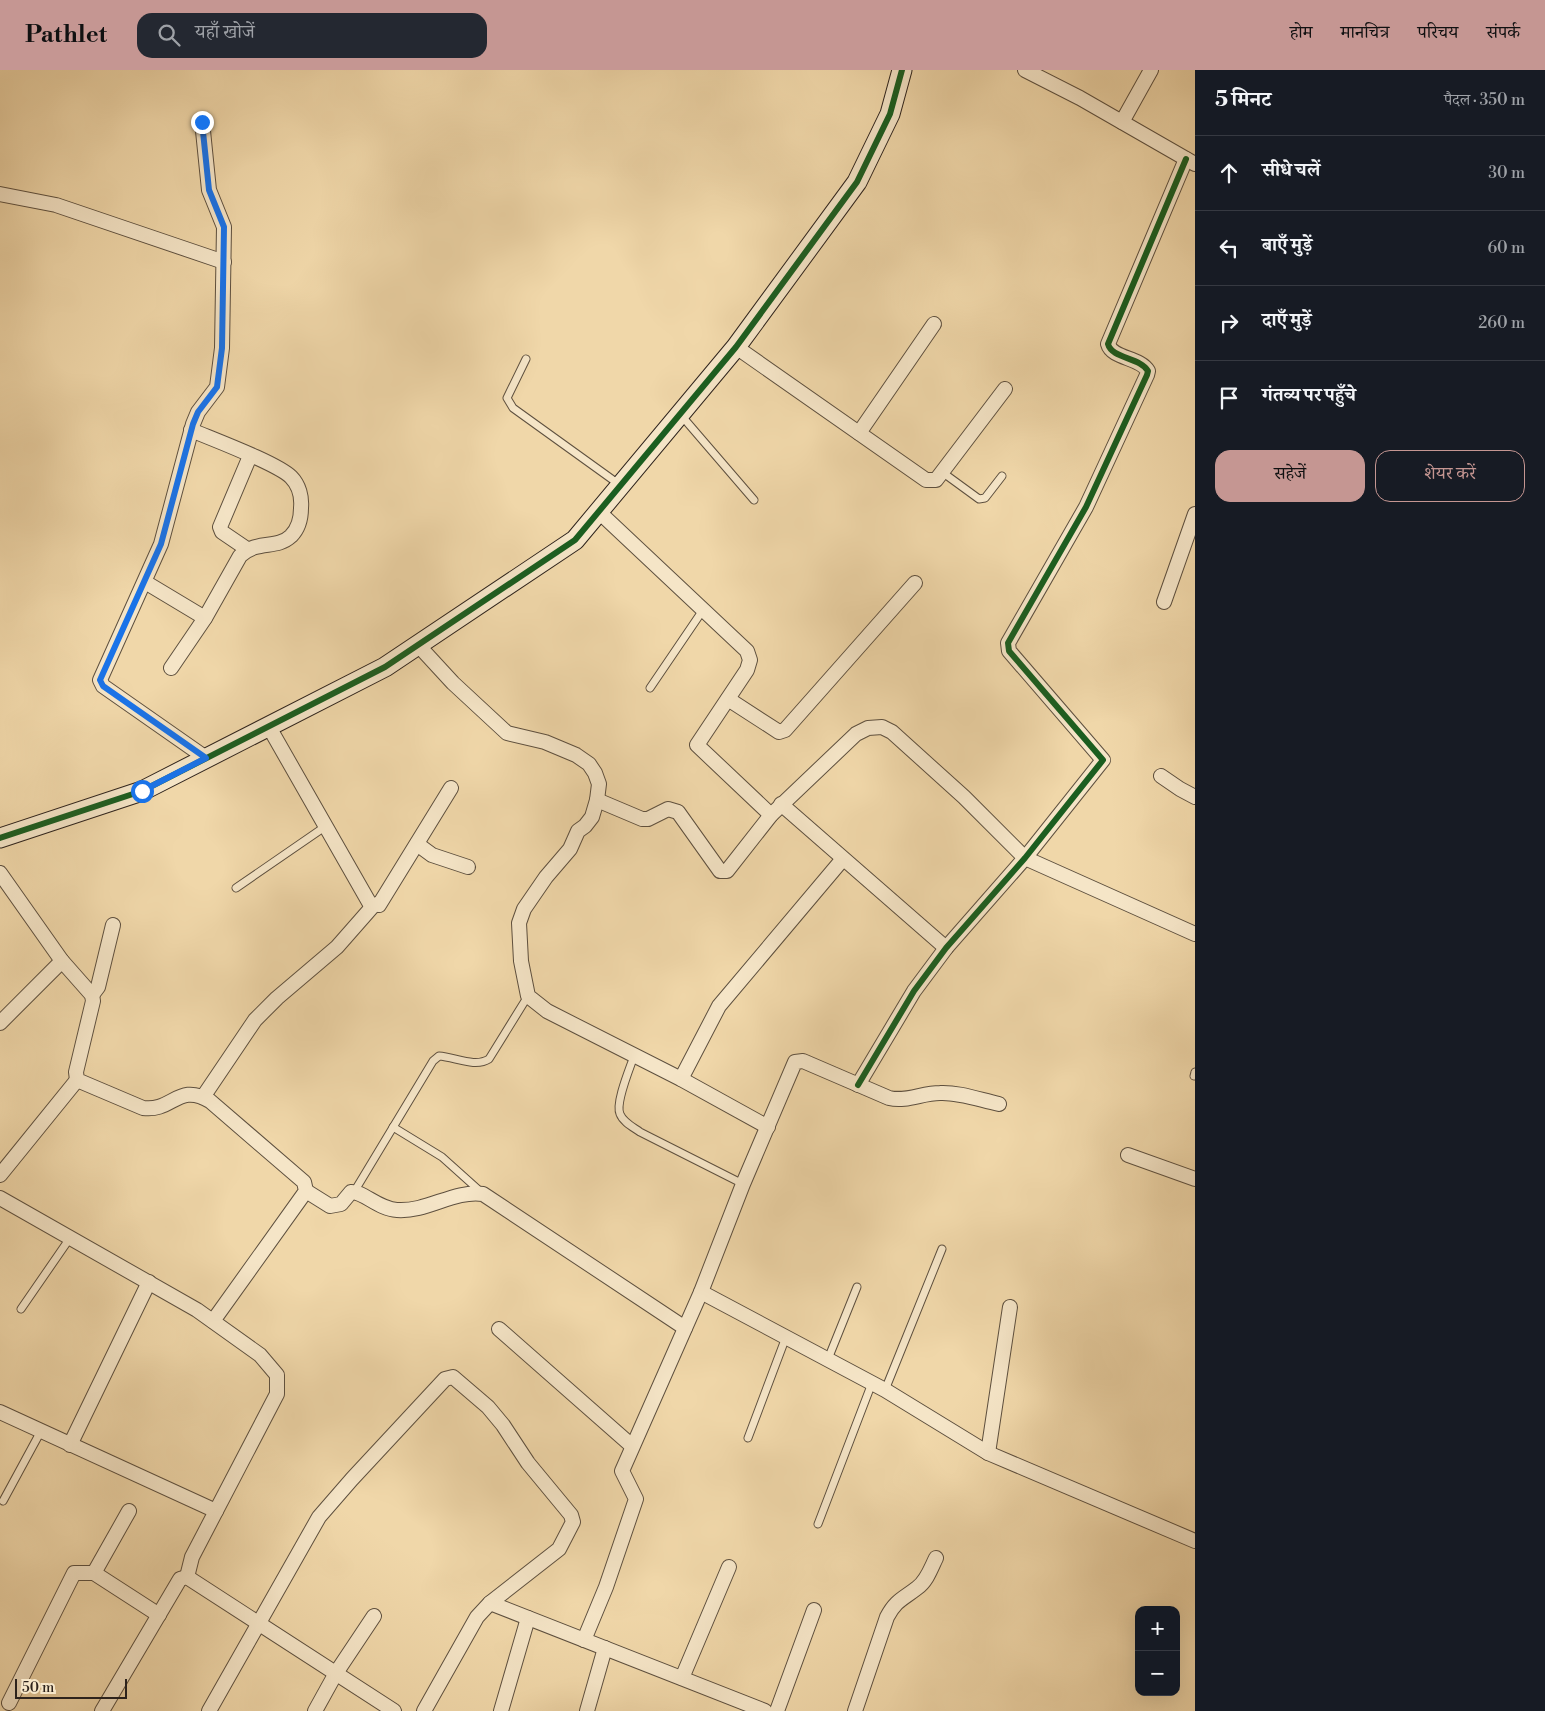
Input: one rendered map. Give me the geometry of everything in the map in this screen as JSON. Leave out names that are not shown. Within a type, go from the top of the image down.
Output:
[{"type":"street","points":[[0,838],[142,791],[385,667],[575,540],[736,346],[857,182],[890,114],[902,70]]},
{"type":"street","points":[[858,1084],[914,991],[946,948],[1025,858],[1103,760],[1009,651],[1008,643],[1086,507],[1147,375],[1148,371],[1143,365],[1111,350],[1108,344],[1191,162],[1122,122],[1025,70]]},
{"type":"street","points":[[1122,122],[1151,70]]},
{"type":"street","points":[[202,122],[209,190],[224,227],[222,348],[217,387],[198,412],[191,430],[161,544],[101,676],[101,683],[206,758]]},
{"type":"street","points":[[0,194],[56,205],[224,262]]},
{"type":"street","points":[[859,433],[934,324]]},
{"type":"street","points":[[736,346],[926,480],[936,480],[1005,389]]},
{"type":"street","points":[[171,668],[204,618],[240,556],[247,549],[281,543],[290,537],[299,522],[301,511],[298,487],[291,477],[283,471],[191,430]]},
{"type":"street","points":[[247,549],[222,532],[220,527],[250,456]]},
{"type":"street","points":[[598,512],[747,651],[750,660],[747,670],[698,745],[776,810],[842,860],[946,948]]},
{"type":"street","points":[[1164,602],[1195,514]]},
{"type":"street","points":[[145,582],[204,618]]},
{"type":"street","points":[[728,698],[779,732],[785,730],[915,582]]},
{"type":"street","points":[[418,645],[453,683],[507,733],[545,742],[576,755],[589,764],[599,784],[592,817],[585,826],[578,830],[570,848],[546,877],[524,909],[519,923],[519,944],[528,996],[547,1011],[681,1079],[768,1127]]},
{"type":"street","points":[[269,726],[374,906]]},
{"type":"street","points":[[597,800],[642,819],[648,819],[668,809],[678,812],[720,871],[724,872],[727,871],[776,810],[856,734],[868,728],[882,727],[892,732],[957,791],[1025,858],[1195,934]]},
{"type":"street","points":[[1161,776],[1180,789],[1195,796]]},
{"type":"street","points":[[203,1097],[255,1020],[277,998],[336,947],[374,906],[379,905],[450,788]]},
{"type":"street","points":[[416,844],[432,855],[468,868]]},
{"type":"street","points":[[681,1079],[719,1006],[842,860]]},
{"type":"street","points":[[0,872],[62,961],[92,995],[93,1001],[76,1072],[77,1080],[0,1175]]},
{"type":"street","points":[[92,995],[98,988],[113,925]]},
{"type":"street","points":[[0,1023],[62,961]]},
{"type":"street","points":[[584,1640],[606,1587],[636,1499],[622,1471],[701,1292],[743,1184],[797,1061],[803,1061],[896,1100],[947,1093],[999,1104]]},
{"type":"street","points":[[77,1080],[143,1108],[155,1110],[184,1095],[197,1094],[302,1178],[306,1191],[330,1206],[340,1204],[354,1192],[379,1206],[395,1210],[414,1210],[463,1193],[483,1194],[685,1328]]},
{"type":"street","points":[[1128,1155],[1195,1179]]},
{"type":"street","points":[[213,1321],[306,1191]]},
{"type":"street","points":[[0,1198],[213,1321],[260,1355],[277,1375],[277,1394],[192,1556],[187,1576]]},
{"type":"street","points":[[70,1444],[148,1282]]},
{"type":"street","points":[[701,1292],[885,1390],[988,1453],[1195,1541]]},
{"type":"street","points":[[988,1453],[1010,1307]]},
{"type":"street","points":[[498,1328],[632,1446]]},
{"type":"street","points":[[208,1711],[320,1517],[352,1479],[449,1377],[456,1378],[493,1413],[573,1520],[566,1538],[559,1549],[490,1603],[478,1617],[424,1711]]},
{"type":"street","points":[[1,1414],[216,1511]]},
{"type":"street","points":[[94,1573],[129,1511]]},
{"type":"street","points":[[855,1711],[886,1617],[894,1604],[918,1588],[926,1579],[936,1558]]},
{"type":"street","points":[[682,1678],[729,1567]]},
{"type":"street","points":[[9,1703],[74,1573],[80,1571],[94,1573],[159,1616]]},
{"type":"street","points":[[102,1711],[180,1578],[187,1576],[394,1711]]},
{"type":"street","points":[[490,1603],[765,1711]]},
{"type":"street","points":[[777,1711],[814,1610]]},
{"type":"street","points":[[315,1711],[336,1673],[374,1616]]},
{"type":"street","points":[[501,1711],[528,1618]]},
{"type":"street","points":[[587,1711],[605,1648]]},
{"type":"lane","points":[[526,359],[507,398],[513,408],[621,485]]},
{"type":"lane","points":[[680,413],[754,500]]},
{"type":"lane","points":[[942,472],[979,499],[985,498],[1002,476]]},
{"type":"lane","points":[[650,688],[703,610]]},
{"type":"lane","points":[[236,888],[326,826]]},
{"type":"lane","points":[[354,1192],[433,1061],[439,1056],[482,1064],[489,1059],[528,996]]},
{"type":"lane","points":[[634,1056],[620,1101],[619,1112],[626,1122],[640,1132],[743,1184]]},
{"type":"lane","points":[[392,1127],[442,1157],[483,1194]]},
{"type":"lane","points":[[21,1309],[70,1238]]},
{"type":"lane","points":[[885,1390],[942,1249]]},
{"type":"lane","points":[[828,1360],[857,1287]]},
{"type":"lane","points":[[748,1438],[786,1337]]},
{"type":"lane","points":[[818,1524],[872,1383]]},
{"type":"lane","points":[[3,1501],[42,1431]]},
{"type":"cycle path","points":[[0,838],[142,791],[385,667],[575,540],[736,347],[857,182],[890,114],[902,70]]},
{"type":"cycle path","points":[[858,1085],[914,991],[946,948],[1025,858],[1103,760],[1009,651],[1008,643],[1086,507],[1147,375],[1148,371],[1144,366],[1115,353],[1108,344],[1186,159]]},
{"type":"route","points":[[142,791],[206,758],[103,686],[100,680],[155,561],[187,440],[198,412],[214,392],[219,378],[222,348],[224,227],[223,220],[212,202],[206,176],[202,122]]}]
